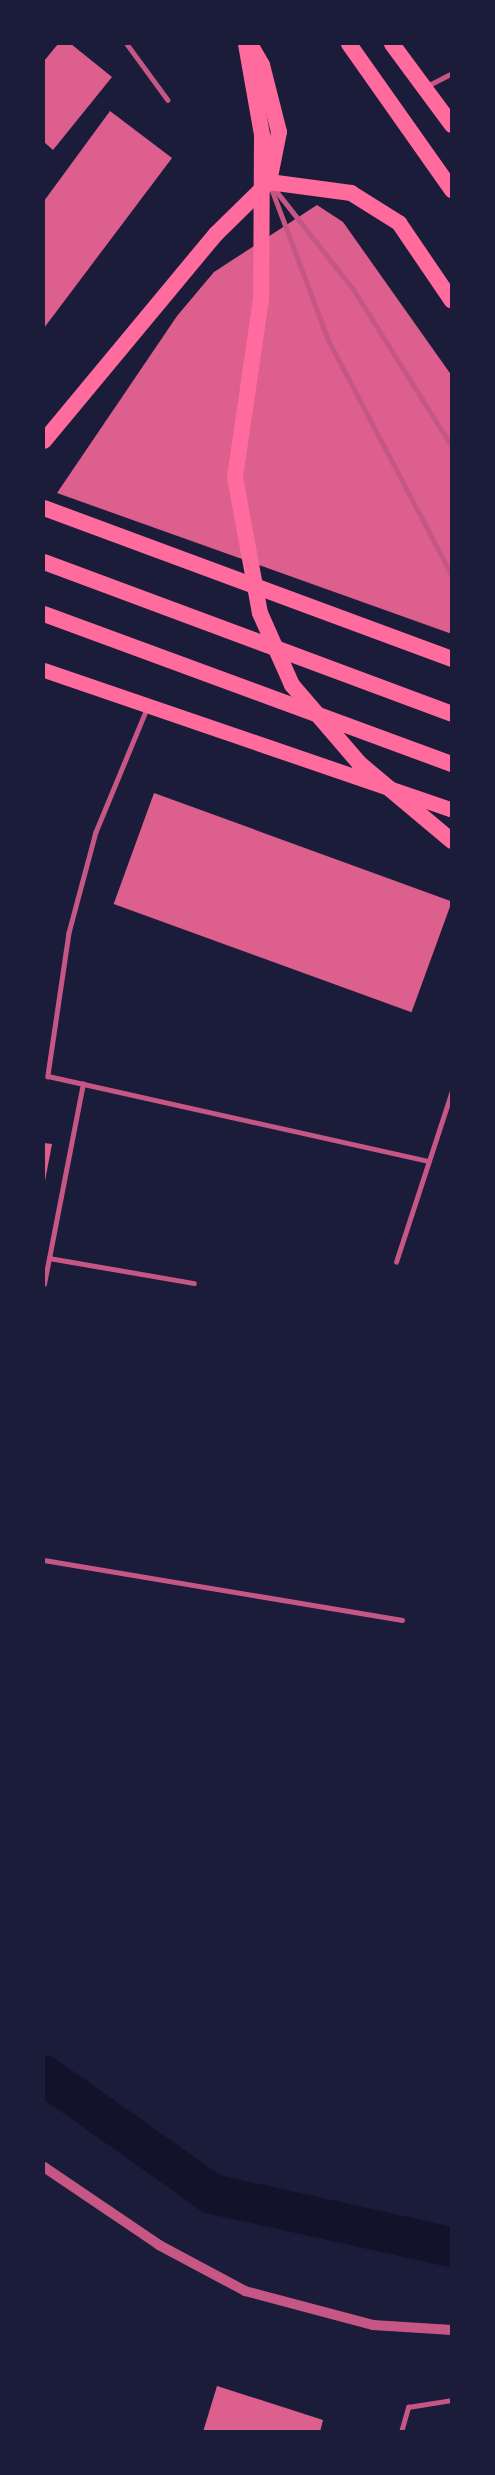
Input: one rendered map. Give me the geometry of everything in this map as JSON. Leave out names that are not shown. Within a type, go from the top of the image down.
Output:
[{"type":"highway","points":[[44,441],[216,234],[269,182],[279,132],[262,65],[248,44]]},
{"type":"highway","points":[[248,44],[262,135],[261,299],[235,477],[260,613],[292,685],[359,763],[452,841]]},
{"type":"highway","points":[[349,44],[452,190]]},
{"type":"highway","points":[[392,44],[452,125]]},
{"type":"highway","points":[[269,182],[351,193],[399,223],[452,301]]},
{"type":"highway","points":[[44,508],[452,659]]},
{"type":"highway","points":[[44,562],[452,714]]},
{"type":"highway","points":[[44,614],[452,764]]},
{"type":"main road","points":[[44,670],[148,708],[452,810]]},
{"type":"street","points":[[44,2167],[159,2245],[245,2291],[373,2325],[452,2330]]},
{"type":"lane","points":[[127,44],[168,100]]},
{"type":"lane","points":[[424,88],[452,73]]},
{"type":"lane","points":[[269,182],[354,290],[452,446]]},
{"type":"lane","points":[[269,182],[329,341],[452,575]]},
{"type":"lane","points":[[148,708],[96,832],[69,933],[48,1076],[429,1161]]},
{"type":"lane","points":[[44,1284],[83,1084]]},
{"type":"lane","points":[[396,1262],[452,1091]]},
{"type":"lane","points":[[49,1258],[194,1283]]},
{"type":"lane","points":[[44,1560],[402,1620]]},
{"type":"lane","points":[[401,2432],[408,2407],[452,2400]]},
{"type":"building","points":[[58,44],[71,44],[112,77],[53,150],[44,142],[44,61]]},
{"type":"building","points":[[110,111],[172,158],[44,328],[44,201]]},
{"type":"building","points":[[317,205],[343,222],[452,376],[452,634],[57,493],[177,316],[214,272]]},
{"type":"building","points":[[154,793],[452,901],[412,1012],[114,904]]},
{"type":"building","points":[[44,1143],[52,1144],[45,1181],[44,1180]]},
{"type":"building","points":[[217,2386],[323,2420],[320,2432],[203,2432]]},
{"type":"waterway","points":[[44,2075],[212,2194],[452,2247]]}]
